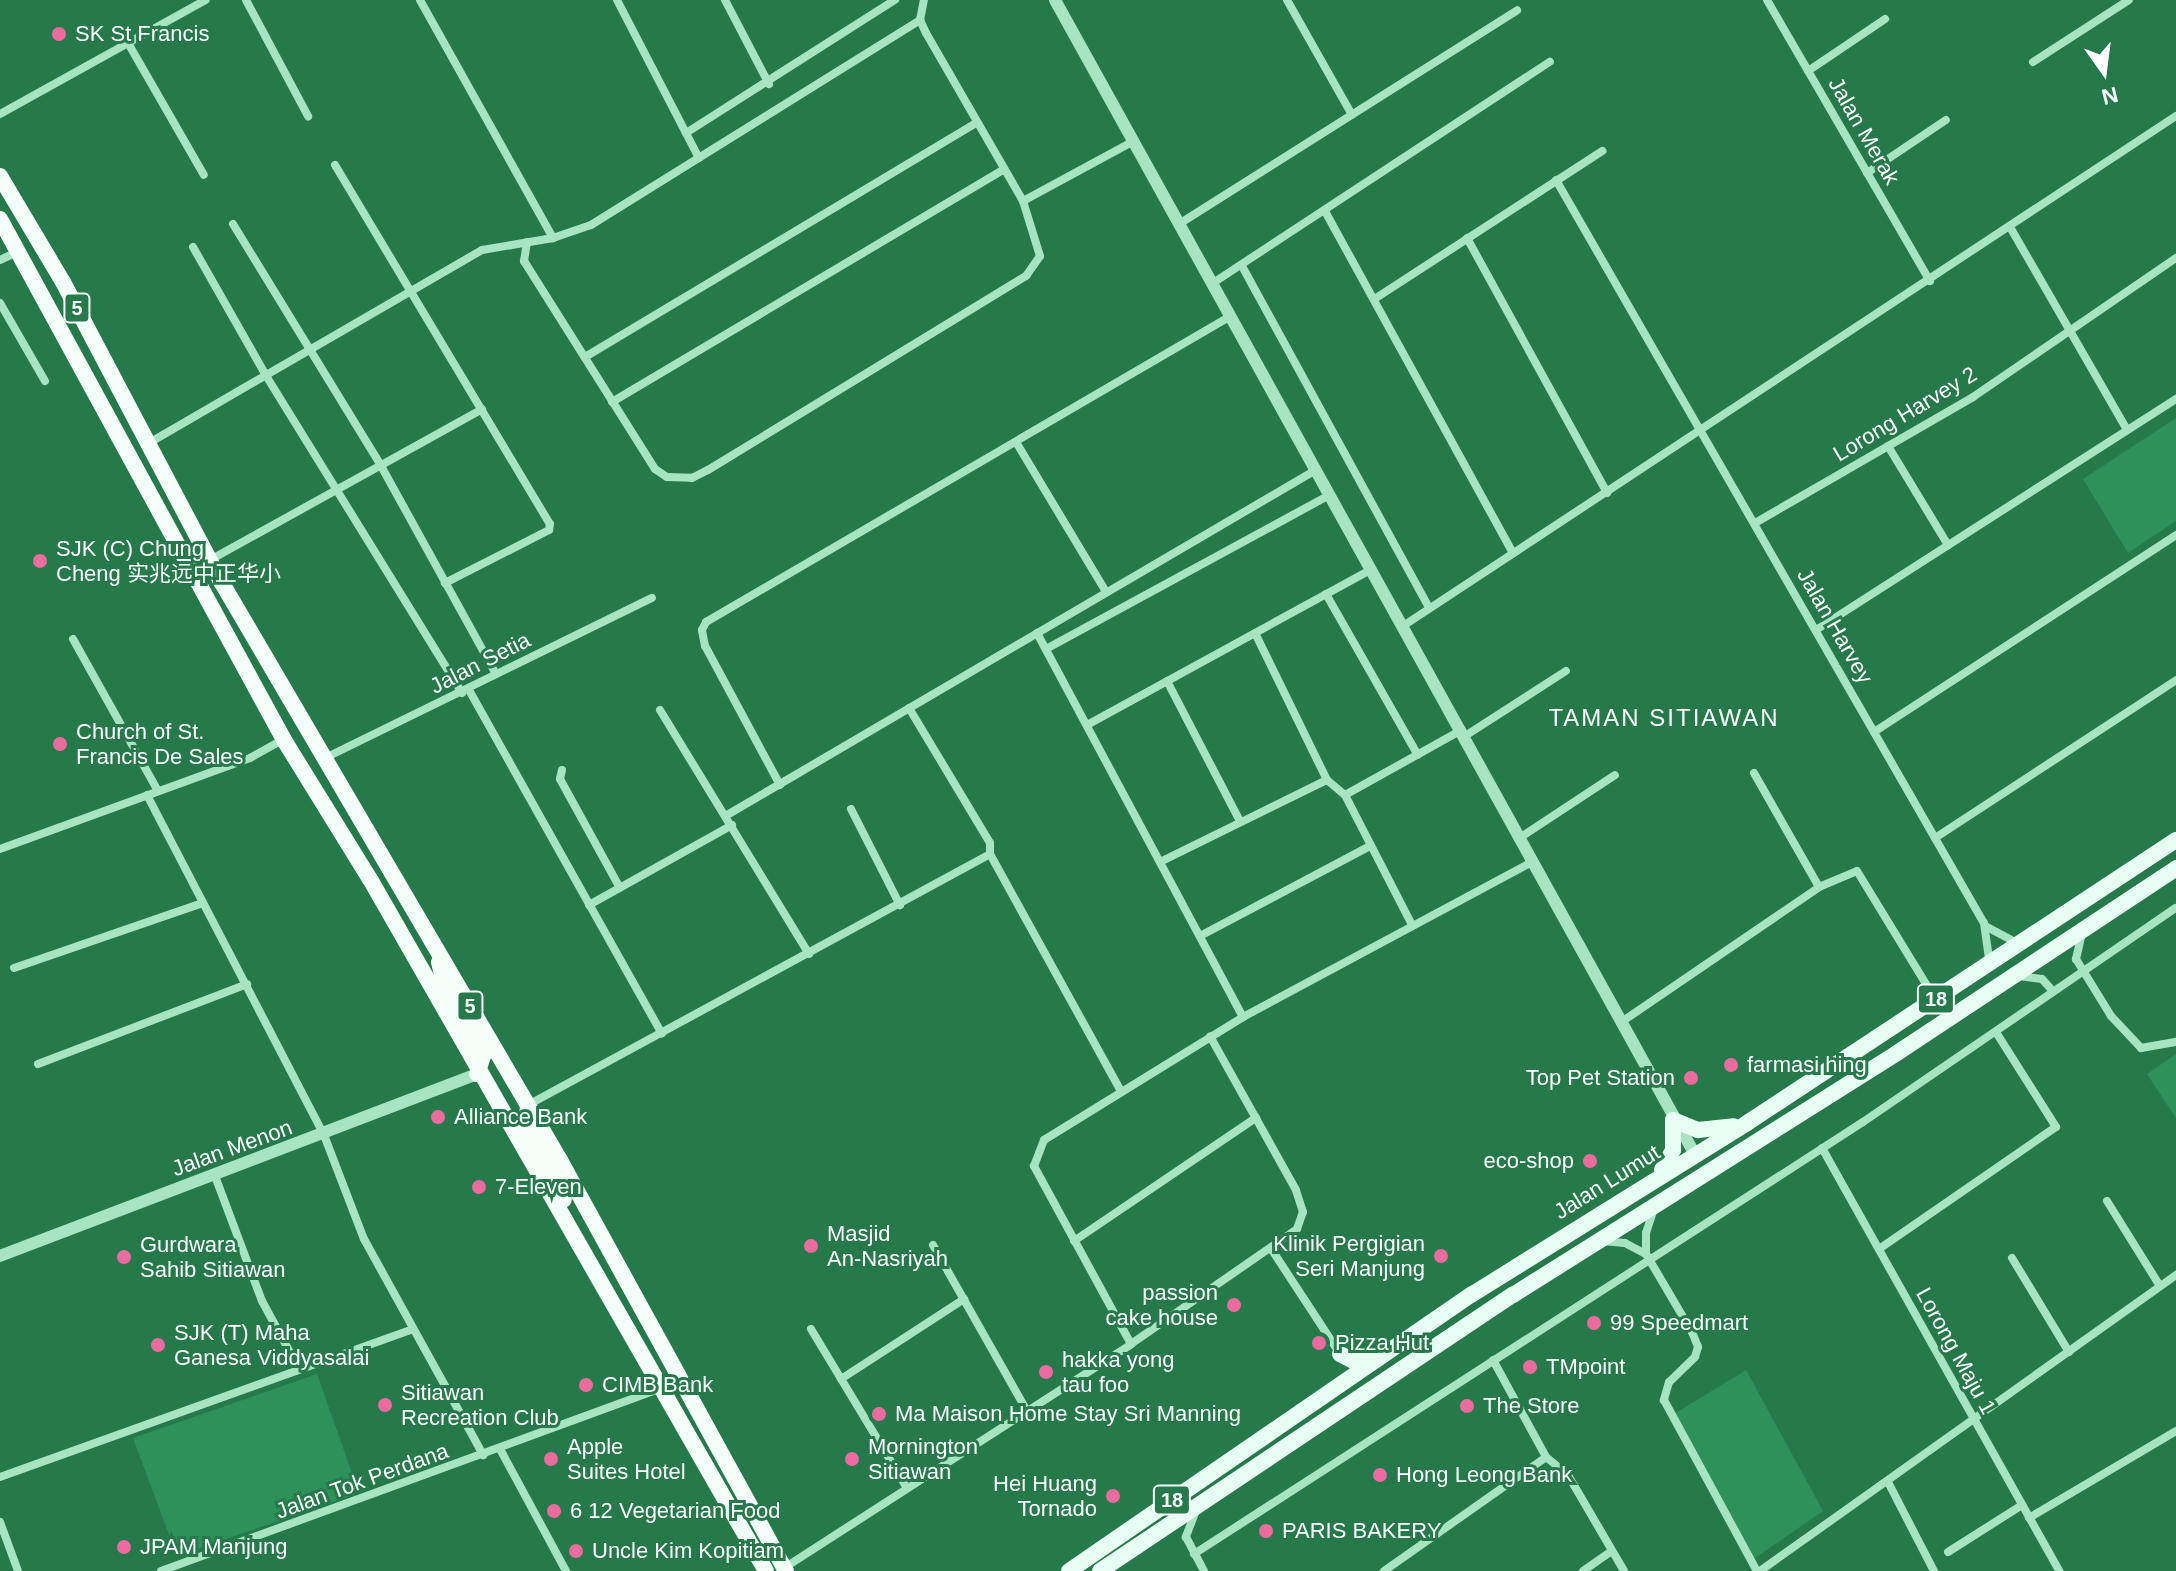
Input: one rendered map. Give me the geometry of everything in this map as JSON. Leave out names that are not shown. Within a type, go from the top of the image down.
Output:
[{"type":"highway","name":"5","points":[[0,176],[63,282],[209,560],[528,1106],[785,1569]]},
{"type":"highway","points":[[0,191],[21,243],[17,252]]},
{"type":"highway","name":"5","points":[[0,219],[284,740],[370,879],[477,1074],[598,1274],[766,1571]]},
{"type":"highway","points":[[63,282],[73,320],[113,395],[115,403],[106,416]]},
{"type":"highway","points":[[149,443],[144,463],[191,546],[195,575]]},
{"type":"highway","points":[[222,583],[290,721],[284,740]]},
{"type":"highway","points":[[324,759],[319,777],[360,845],[370,879]]},
{"type":"highway","points":[[436,948],[444,984],[483,1056],[477,1074]]},
{"type":"highway","points":[[528,1106],[526,1128],[598,1274]]},
{"type":"main road","name":"Jalan Lumut","points":[[1069,1571],[1438,1317],[1694,1153],[1747,1123],[2176,840]]},
{"type":"main road","name":"Jalan Lumut","points":[[1100,1571],[1597,1241],[1741,1153],[2176,868]]},
{"type":"main road","points":[[1659,1175],[1673,1150],[1673,1120],[1709,1131],[1747,1123]]},
{"type":"main road","points":[[1673,1195],[1691,1169],[1694,1153],[1715,1160],[1741,1153]]},
{"type":"main road","points":[[1500,1277],[1518,1286],[1545,1275]]},
{"type":"main road","points":[[1438,1317],[1463,1309],[1481,1318]]},
{"type":"main road","points":[[1340,1354],[1354,1361],[1376,1360]]},
{"type":"main road","points":[[1336,1388],[1342,1373],[1340,1354]]},
{"type":"street","points":[[0,114],[206,0]]},
{"type":"street","points":[[246,0],[308,116]]},
{"type":"street","points":[[420,0],[553,238]]},
{"type":"street","points":[[617,0],[699,158]]},
{"type":"street","points":[[725,0],[769,84]]},
{"type":"street","points":[[686,133],[769,84],[895,0]]},
{"type":"street","points":[[527,242],[524,261],[655,469],[667,477],[692,478],[1026,276],[1040,256],[1023,201],[920,20],[924,0]]},
{"type":"street","points":[[1055,0],[1314,471],[1463,733],[1517,840],[1694,1153]]},
{"type":"street","points":[[1287,0],[1352,115]]},
{"type":"street","name":"Jalan Merak","points":[[1767,0],[1930,281]]},
{"type":"street","points":[[2033,62],[2129,0]]},
{"type":"street","points":[[1179,224],[1517,10]]},
{"type":"street","points":[[1808,71],[1885,19]]},
{"type":"street","points":[[149,443],[482,250],[553,238],[591,225],[920,20]]},
{"type":"street","points":[[128,43],[204,175]]},
{"type":"street","points":[[1213,283],[1326,213],[1550,62]]},
{"type":"street","points":[[1403,626],[1703,432],[2176,116]]},
{"type":"street","points":[[1867,173],[1946,120]]},
{"type":"street","points":[[585,357],[976,123]]},
{"type":"street","points":[[1023,201],[1132,142]]},
{"type":"street","points":[[1376,298],[1602,151]]},
{"type":"street","points":[[335,165],[413,291],[550,528],[445,583]]},
{"type":"street","points":[[612,402],[1004,169]]},
{"type":"street","name":"Jalan Harvey","points":[[1556,180],[1984,923]]},
{"type":"street","points":[[1326,213],[1376,298],[1513,553]]},
{"type":"street","points":[[233,224],[307,350],[380,464],[496,674]]},
{"type":"street","points":[[2010,227],[2127,430]]},
{"type":"street","points":[[1467,238],[1607,493]]},
{"type":"street","points":[[193,247],[334,488],[465,692],[662,1034]]},
{"type":"street","points":[[0,260],[17,252]]},
{"type":"street","name":"Lorong Harvey 2","points":[[1755,523],[1973,397],[2176,258]]},
{"type":"street","points":[[1242,266],[1429,608]]},
{"type":"street","points":[[0,303],[45,381]]},
{"type":"street","points":[[780,785],[705,646],[702,630],[706,622],[1229,317]]},
{"type":"street","points":[[1816,630],[2176,399]]},
{"type":"street","points":[[209,560],[334,488],[482,409]]},
{"type":"street","points":[[1016,442],[1106,592]]},
{"type":"street","points":[[1888,446],[1948,545]]},
{"type":"street","points":[[727,815],[1314,471]]},
{"type":"street","points":[[1046,649],[1328,496]]},
{"type":"street","points":[[1874,732],[2176,535]]},
{"type":"street","points":[[1087,725],[1370,570]]},
{"type":"street","points":[[1326,594],[1418,755]]},
{"type":"street","name":"Jalan Setia","points":[[324,759],[652,598]]},
{"type":"street","points":[[1037,633],[1243,1017]]},
{"type":"street","points":[[1255,633],[1327,780],[1345,795],[1368,847],[1412,925]]},
{"type":"street","points":[[73,639],[158,791]]},
{"type":"street","points":[[1345,795],[1463,733],[1566,671]]},
{"type":"street","points":[[1935,838],[2176,680]]},
{"type":"street","points":[[1167,681],[1240,821]]},
{"type":"street","points":[[909,708],[990,843],[990,854],[1121,1091]]},
{"type":"street","points":[[660,710],[727,815],[809,954]]},
{"type":"street","points":[[0,849],[158,791],[284,740]]},
{"type":"street","points":[[562,770],[560,779],[620,888]]},
{"type":"street","points":[[1754,773],[1819,887]]},
{"type":"street","points":[[1517,840],[1615,775]]},
{"type":"street","points":[[1160,862],[1327,780]]},
{"type":"street","points":[[147,795],[324,1135],[364,1239],[483,1455]]},
{"type":"street","points":[[851,809],[900,905]]},
{"type":"street","points":[[589,905],[732,825]]},
{"type":"street","points":[[1200,936],[1368,847]]},
{"type":"street","points":[[528,1106],[990,854]]},
{"type":"street","points":[[1131,1344],[1074,1241],[1033,1157],[1044,1140],[1243,1017],[1530,863]]},
{"type":"street","points":[[1620,1023],[1819,887],[1848,872],[1864,875],[1935,1000]]},
{"type":"street","points":[[14,968],[203,903]]},
{"type":"street","points":[[1194,1554],[1648,1257],[1822,1148],[2176,908]]},
{"type":"street","points":[[1984,923],[2002,939],[2023,943]]},
{"type":"street","points":[[1984,923],[1991,952],[1985,968]]},
{"type":"street","points":[[2084,929],[2075,949],[2080,971],[2111,1016],[2141,1048],[2176,1042]]},
{"type":"street","points":[[2013,976],[2042,979],[2052,990]]},
{"type":"street","points":[[38,1064],[247,984]]},
{"type":"street","points":[[1879,1249],[2056,1127],[1996,1032]]},
{"type":"street","points":[[785,1569],[1131,1344],[1272,1250],[1297,1229],[1303,1212],[1210,1036]]},
{"type":"street","name":"Jalan Menon","points":[[0,1256],[324,1135],[477,1074]]},
{"type":"street","points":[[1074,1241],[1256,1118]]},
{"type":"street","name":"Lorong Maju 1","points":[[1822,1148],[2059,1571]]},
{"type":"street","points":[[215,1176],[262,1301],[299,1369]]},
{"type":"street","points":[[2107,1201],[2160,1286]]},
{"type":"street","points":[[1656,1204],[1646,1233],[1648,1257],[1698,1347],[1665,1392],[1669,1417],[1759,1571],[2176,1275]]},
{"type":"street","points":[[1597,1241],[1625,1243],[1648,1257]]},
{"type":"street","points":[[933,1245],[1027,1411]]},
{"type":"street","points":[[1272,1250],[1340,1354]]},
{"type":"street","points":[[2012,1258],[2069,1352]]},
{"type":"street","points":[[841,1379],[964,1299]]},
{"type":"street","points":[[0,1477],[413,1329]]},
{"type":"street","points":[[811,1329],[907,1488]]},
{"type":"street","points":[[1493,1360],[1546,1457],[1568,1475],[1624,1571]]},
{"type":"street","name":"Jalan Tok Perdana","points":[[161,1571],[174,1569],[663,1388]]},
{"type":"street","points":[[2029,1518],[2176,1431]]},
{"type":"street","points":[[500,1449],[566,1571]]},
{"type":"street","points":[[1384,1571],[1546,1457]]},
{"type":"street","points":[[1888,1482],[1934,1571]]},
{"type":"street","points":[[1203,1503],[1186,1537],[1204,1571]]},
{"type":"street","points":[[1948,1552],[2022,1505]]},
{"type":"street","points":[[0,1522],[18,1571]]},
{"type":"street","points":[[1583,1571],[1612,1551]]},
{"type":"green space","points":[[2176,418],[2176,521],[2128,553],[2083,479]]},
{"type":"green space","points":[[2176,1054],[2176,1118],[2147,1074]]},
{"type":"green space","points":[[1746,1370],[1823,1511],[1751,1561],[1669,1417]]},
{"type":"green space","points":[[317,1374],[359,1493],[177,1556],[133,1438]]},
{"type":"place","name":"SK St Francis","points":[[59,34]]},
{"type":"place","name":"SJK (C) Chung Cheng 实兆远中正华小","points":[[40,561]]},
{"type":"place","name":"Church of St. Francis De Sales","points":[[60,744]]},
{"type":"place","name":"farmasi hing","points":[[1731,1065]]},
{"type":"place","name":"Top Pet Station","points":[[1691,1078]]},
{"type":"place","name":"Alliance Bank","points":[[438,1117]]},
{"type":"place","name":"eco-shop","points":[[1590,1161]]},
{"type":"place","name":"7-Eleven","points":[[479,1187]]},
{"type":"place","name":"Masjid An-Nasriyah","points":[[811,1246]]},
{"type":"place","name":"Klinik Pergigian Seri Manjung","points":[[1441,1256]]},
{"type":"place","name":"Gurdwara Sahib Sitiawan","points":[[124,1257]]},
{"type":"place","name":"passion cake house","points":[[1234,1305]]},
{"type":"place","name":"99 Speedmart","points":[[1594,1323]]},
{"type":"place","name":"Pizza Hut","points":[[1319,1343]]},
{"type":"place","name":"SJK (T) Maha Ganesa Viddyasalai","points":[[158,1345]]},
{"type":"place","name":"TMpoint","points":[[1530,1367]]},
{"type":"place","name":"hakka yong tau foo","points":[[1046,1372]]},
{"type":"place","name":"CIMB Bank","points":[[586,1385]]},
{"type":"place","name":"Sitiawan Recreation Club","points":[[385,1405]]},
{"type":"place","name":"The Store","points":[[1467,1406]]},
{"type":"place","name":"Ma Maison Home Stay Sri Manning","points":[[879,1414]]},
{"type":"place","name":"Apple Suites Hotel","points":[[551,1459]]},
{"type":"place","name":"Mornington Sitiawan","points":[[852,1459]]},
{"type":"place","name":"Hong Leong Bank","points":[[1380,1475]]},
{"type":"place","name":"Hei Huang Tornado","points":[[1113,1496]]},
{"type":"place","name":"6 12 Vegetarian Food","points":[[554,1511]]},
{"type":"place","name":"PARIS BAKERY","points":[[1266,1531]]},
{"type":"place","name":"JPAM Manjung","points":[[124,1547]]},
{"type":"place","name":"Uncle Kim Kopitiam","points":[[576,1551]]},
{"type":"district","name":"TAMAN SITIAWAN","points":[[1664,718]]}]
